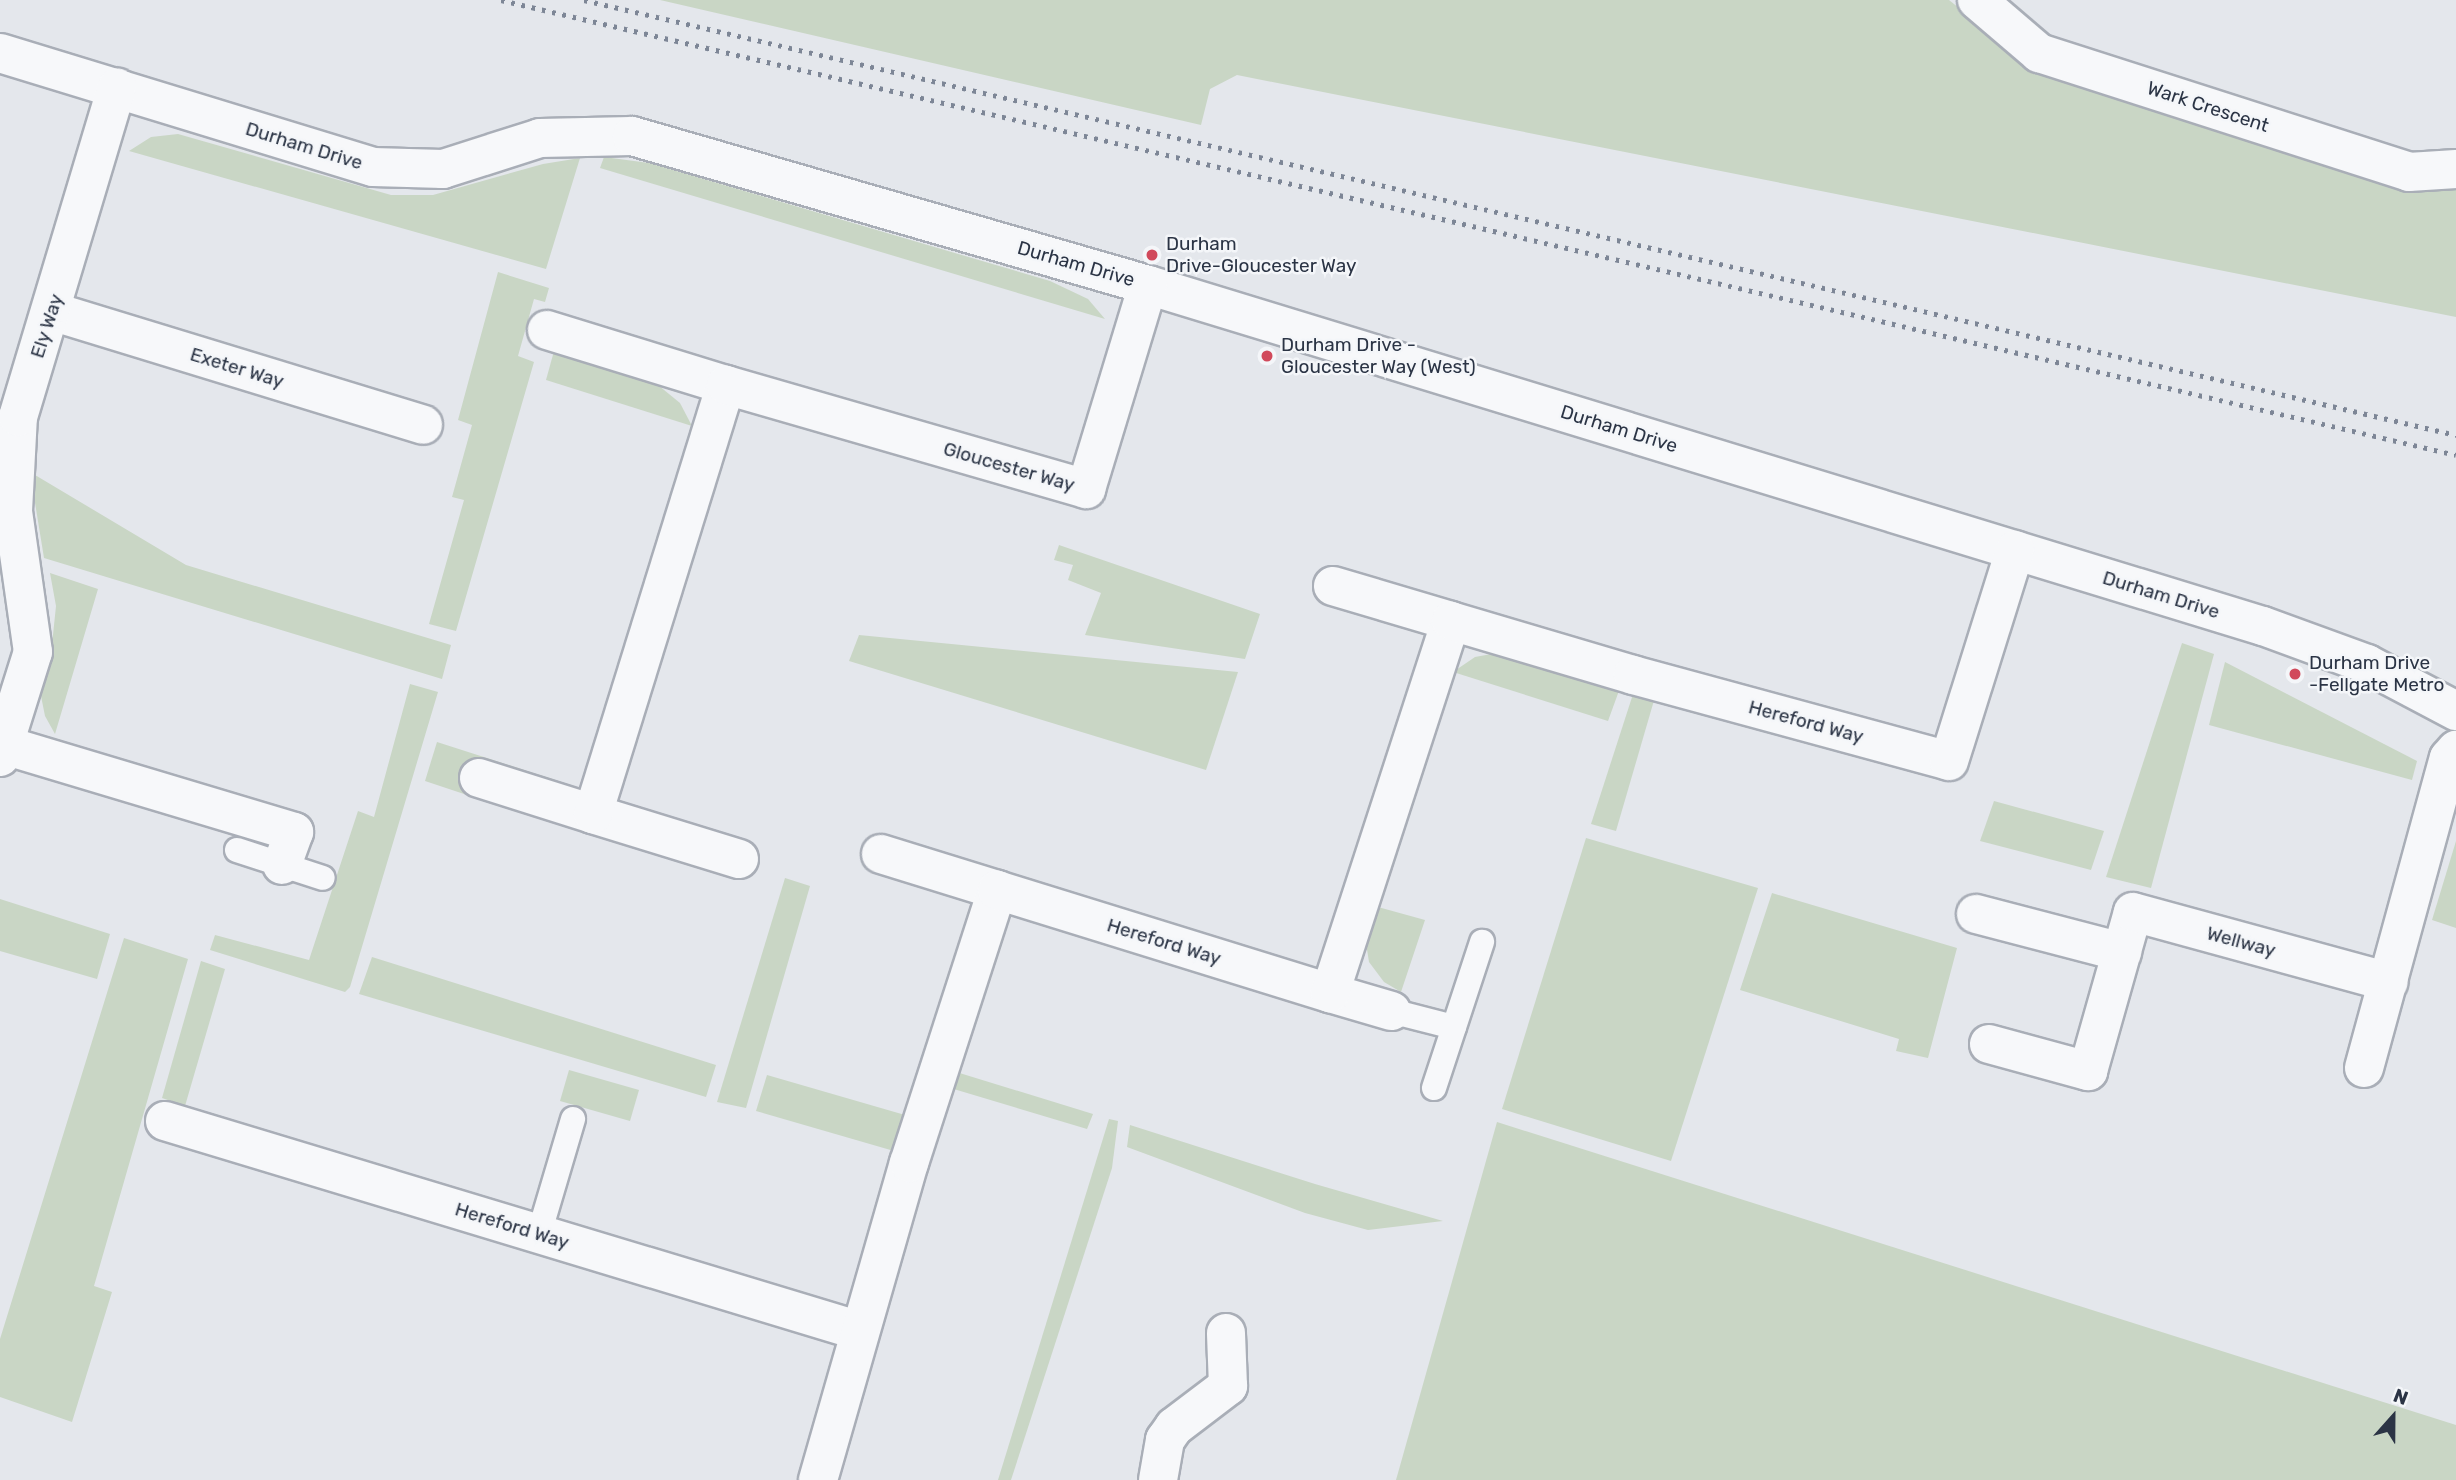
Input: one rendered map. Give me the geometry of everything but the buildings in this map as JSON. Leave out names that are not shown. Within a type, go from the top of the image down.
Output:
[{"type":"street","name":"Wark Crescent","points":[[1977,0],[2039,53],[2409,172],[2456,169]]},
{"type":"street","name":"Durham Drive","points":[[0,53],[373,167],[443,169],[540,138],[632,136],[1148,285],[2263,626],[2367,664],[2456,711]]},
{"type":"street","name":"Ely Way","points":[[2,751],[33,652],[11,570],[18,417],[117,88]]},
{"type":"street","name":"Gloucester Way","points":[[547,330],[726,385],[1086,489],[1148,285]]},
{"type":"street","name":"Exeter Way","points":[[51,311],[423,425]]},
{"type":"street","points":[[593,814],[726,385]]},
{"type":"street","name":"Hereford Way","points":[[1333,586],[1620,671],[1949,761],[2015,550]]},
{"type":"street","points":[[1330,993],[1451,621]]},
{"type":"street","points":[[2364,1068],[2449,758],[2456,750]]},
{"type":"street","points":[[2,751],[294,832],[282,865]]},
{"type":"street","points":[[479,778],[739,859]]},
{"type":"street","name":"Hereford Way","points":[[881,854],[1391,1011]]},
{"type":"street","points":[[818,1480],[909,1163],[997,890]]},
{"type":"street","name":"Wellway","points":[[1989,1044],[2088,1071],[2133,912],[2389,982]]},
{"type":"street","points":[[1976,914],[2122,953]]},
{"type":"street","name":"Hereford Way","points":[[165,1121],[860,1331]]},
{"type":"street","points":[[1158,1480],[1166,1440],[1174,1427],[1228,1386],[1226,1333]]},
{"type":"lane","points":[[237,850],[323,878]]},
{"type":"lane","points":[[1434,1088],[1482,942]]},
{"type":"lane","points":[[1391,1011],[1454,1027]]},
{"type":"lane","points":[[539,1234],[573,1119]]},
{"type":"green space","points":[[660,0],[1949,0],[2030,65],[2101,94],[2396,182],[2456,185],[2456,317],[1237,75],[1210,89],[1201,125]]},
{"type":"green space","points":[[178,134],[391,195],[433,195],[543,164],[580,158],[546,269],[129,151],[151,137]]},
{"type":"green space","points":[[604,157],[649,163],[1050,281],[1088,299],[1105,319],[600,168]]},
{"type":"green space","points":[[498,272],[549,288],[545,302],[534,299],[518,356],[534,362],[456,631],[429,624],[464,500],[452,497],[472,425],[458,420]]},
{"type":"green space","points":[[554,351],[658,385],[680,403],[692,426],[546,380]]},
{"type":"green space","points":[[30,472],[186,565],[451,645],[442,679],[44,558]]},
{"type":"green space","points":[[1059,545],[1260,614],[1245,659],[1085,635],[1101,593],[1068,580],[1073,565],[1054,560]]},
{"type":"green space","points":[[50,573],[98,589],[55,734],[45,716],[40,691],[51,654],[56,606]]},
{"type":"green space","points":[[859,635],[1238,672],[1206,770],[849,661]]},
{"type":"green space","points":[[2182,643],[2214,654],[2151,888],[2106,877]]},
{"type":"green space","points":[[1497,653],[1620,688],[1608,721],[1453,672],[1475,657]]},
{"type":"green space","points":[[2225,662],[2417,761],[2412,780],[2209,725]]},
{"type":"green space","points":[[410,684],[438,692],[350,987],[345,992],[210,950],[215,935],[309,960],[358,811],[374,817]]},
{"type":"green space","points":[[1634,691],[1655,697],[1616,831],[1591,824]]},
{"type":"green space","points":[[437,742],[571,785],[544,787],[474,765],[467,795],[425,781]]},
{"type":"green space","points":[[1994,801],[2104,831],[2091,870],[1980,841]]},
{"type":"green space","points":[[1586,838],[1758,888],[1671,1161],[1502,1109]]},
{"type":"green space","points":[[2456,841],[2456,928],[2432,920]]},
{"type":"green space","points":[[785,878],[810,886],[746,1108],[717,1102]]},
{"type":"green space","points":[[1772,893],[1957,948],[1928,1058],[1896,1051],[1899,1039],[1740,990]]},
{"type":"green space","points":[[0,899],[110,934],[97,979],[0,951]]},
{"type":"green space","points":[[1378,907],[1425,920],[1401,992],[1384,982],[1369,962],[1365,937]]},
{"type":"green space","points":[[124,938],[188,959],[94,1286],[112,1292],[72,1422],[0,1397],[0,1339]]},
{"type":"green space","points":[[372,957],[716,1065],[706,1097],[359,994]]},
{"type":"green space","points":[[201,961],[225,969],[185,1106],[162,1098]]},
{"type":"green space","points":[[569,1070],[639,1090],[630,1121],[560,1101]]},
{"type":"green space","points":[[953,1071],[1093,1114],[1087,1129],[947,1087]]},
{"type":"green space","points":[[767,1075],[905,1115],[894,1151],[756,1111]]},
{"type":"green space","points":[[1109,1119],[1118,1121],[1112,1168],[1011,1480],[998,1480]]},
{"type":"green space","points":[[1497,1122],[2456,1425],[2456,1480],[1396,1480]]},
{"type":"green space","points":[[1130,1125],[1315,1184],[1443,1221],[1368,1230],[1305,1213],[1127,1147]]},
{"type":"railway","points":[[501,0],[2456,455]]},
{"type":"railway","points":[[584,0],[2456,435]]},
{"type":"place","name":"Durham Drive-Gloucester Way","points":[[1152,255]]},
{"type":"place","name":"Durham Drive - Gloucester Way (West)","points":[[1267,356]]},
{"type":"place","name":"Durham Drive -Fellgate Metro","points":[[2295,674]]}]
